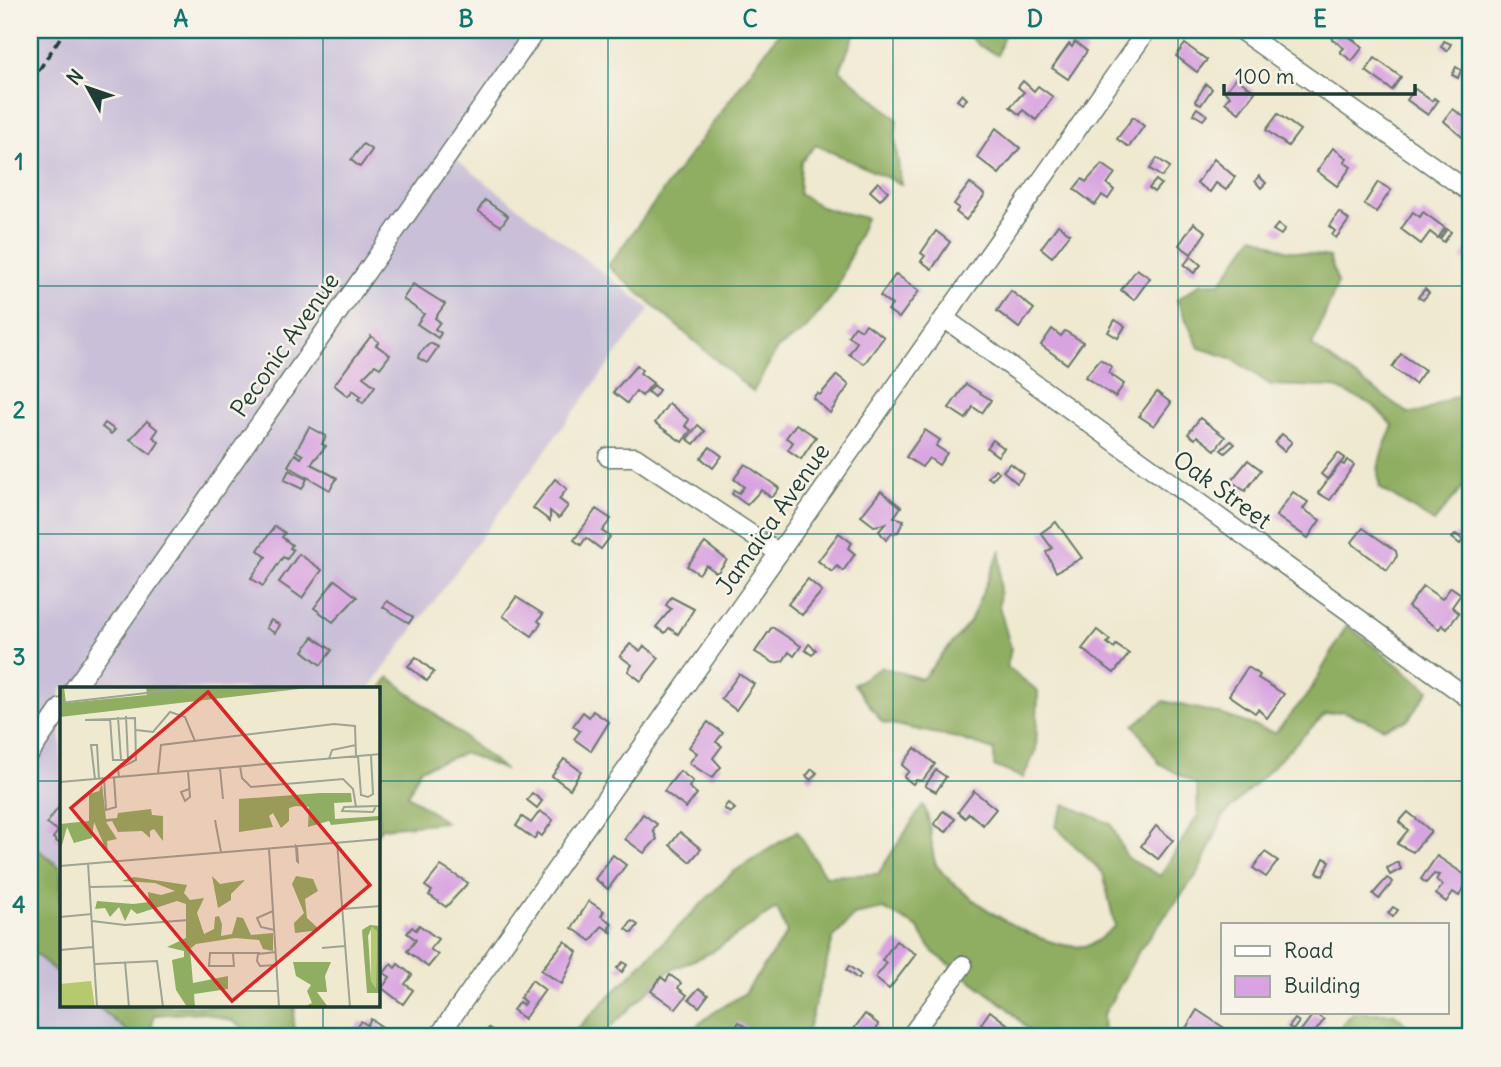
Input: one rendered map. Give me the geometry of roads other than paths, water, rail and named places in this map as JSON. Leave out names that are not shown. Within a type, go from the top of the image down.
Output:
[{"type":"street","name":"Peconic Avenue","points":[[75,687],[536,30]]},
{"type":"street","name":"Jamaica Avenue","points":[[438,1037],[1147,30]]},
{"type":"street","points":[[1240,30],[1471,193]]},
{"type":"street","name":"Oak Street","points":[[944,318],[1471,700]]},
{"type":"street","points":[[608,457],[635,457],[779,553]]},
{"type":"street","points":[[30,753],[60,709]]},
{"type":"street","points":[[910,1037],[962,964]]},
{"type":"railway","points":[[30,84],[65,30]]}]
